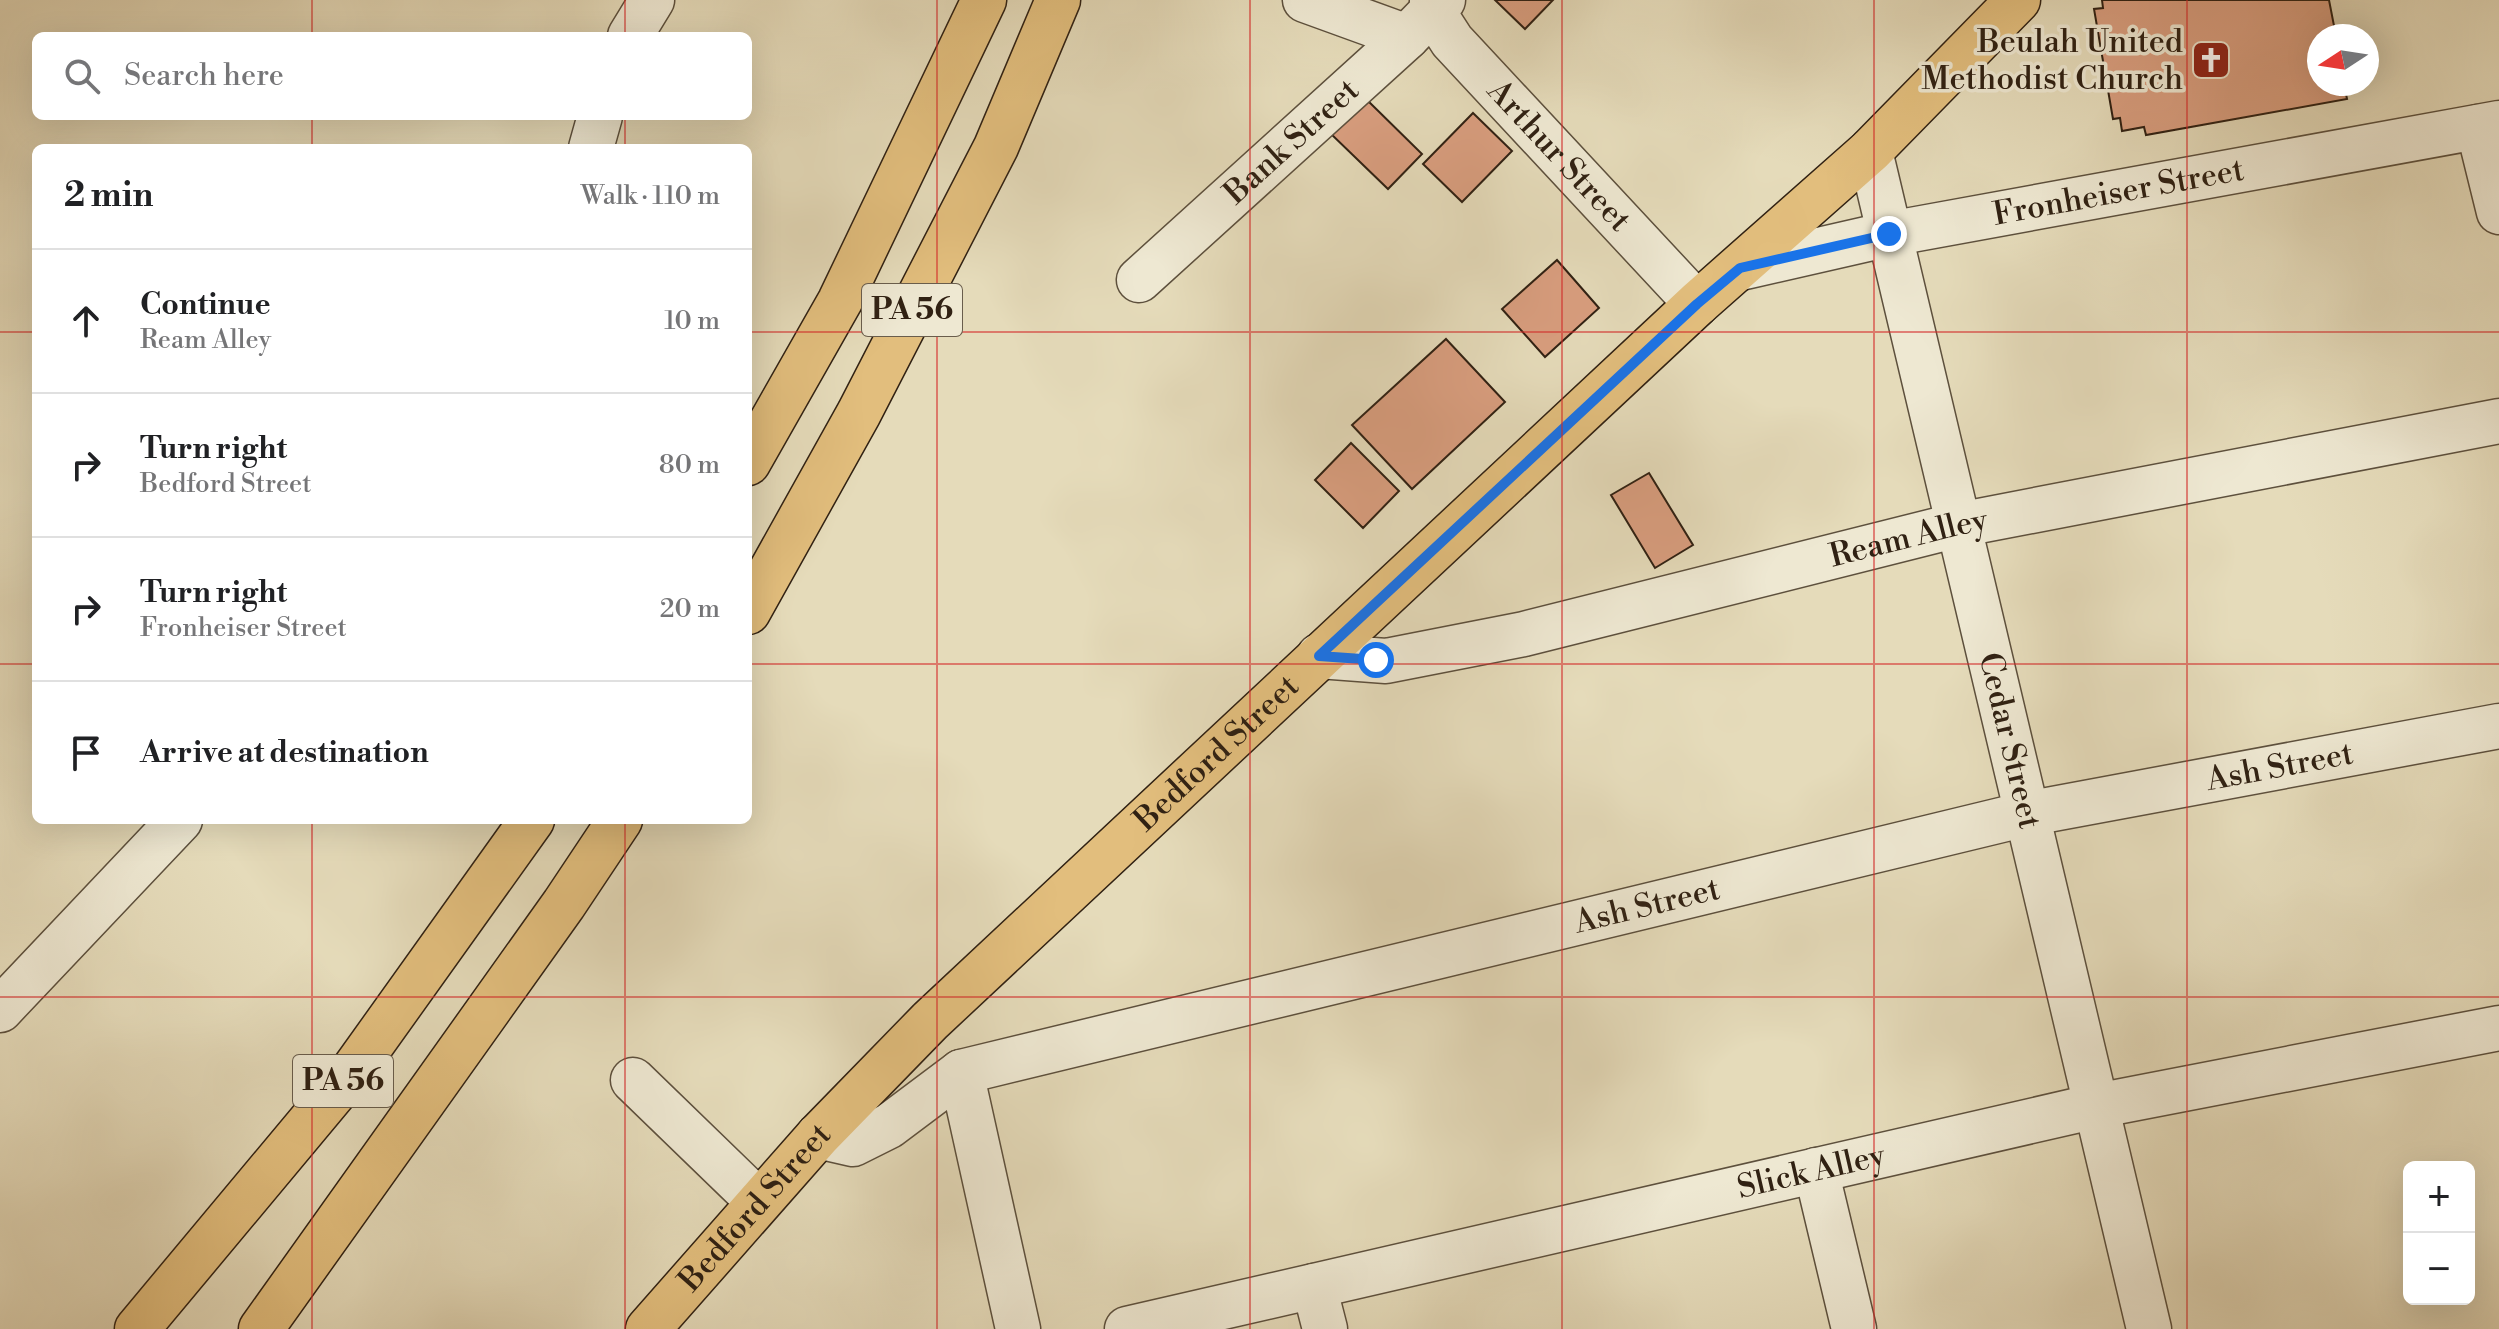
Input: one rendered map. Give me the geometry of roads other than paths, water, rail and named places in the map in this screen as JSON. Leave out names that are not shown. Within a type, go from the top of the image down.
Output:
[{"type":"main road","name":"PA 56","points":[[752,456],[840,301],[984,0]]},
{"type":"main road","name":"PA 56","points":[[752,605],[859,413],[996,147],[1058,0]]},
{"type":"main road","name":"Bedford Street","points":[[648,1329],[818,1136],[930,1021],[1697,304],[1870,151],[2018,0]]},
{"type":"main road","name":"PA 56","points":[[137,1329],[354,1069],[529,824]]},
{"type":"main road","name":"PA 56","points":[[261,1329],[564,904],[617,824]]},
{"type":"street","points":[[632,32],[652,0]]},
{"type":"street","points":[[1305,0],[1428,12]]},
{"type":"street","name":"Bank Street","points":[[1139,280],[1428,12]]},
{"type":"street","name":"Arthur Street","points":[[1428,12],[1697,304]]},
{"type":"street","points":[[592,144],[599,120]]},
{"type":"street","points":[[2489,125],[2499,212]]},
{"type":"street","name":"Fronheiser Street","points":[[1740,268],[1889,234],[2489,125]]},
{"type":"street","name":"Cedar Street","points":[[1870,151],[2149,1329]]},
{"type":"street","name":"Ream Alley","points":[[1319,656],[1386,661],[1524,634],[1958,525],[2499,421]]},
{"type":"street","name":"Ash Street","points":[[818,1136],[853,1144],[889,1126],[961,1072],[2026,814],[2499,726]]},
{"type":"street","points":[[0,1010],[176,824]]},
{"type":"street","name":"Slick Alley","points":[[1127,1329],[2096,1106],[2499,1028]]},
{"type":"street","points":[[961,1072],[1018,1329]]},
{"type":"street","points":[[633,1080],[759,1202]]},
{"type":"street","points":[[1816,1170],[1854,1329]]},
{"type":"street","points":[[1314,1286],[1325,1329]]},
{"type":"place","name":"Beulah United Methodist Church","points":[[2211,60]]}]
